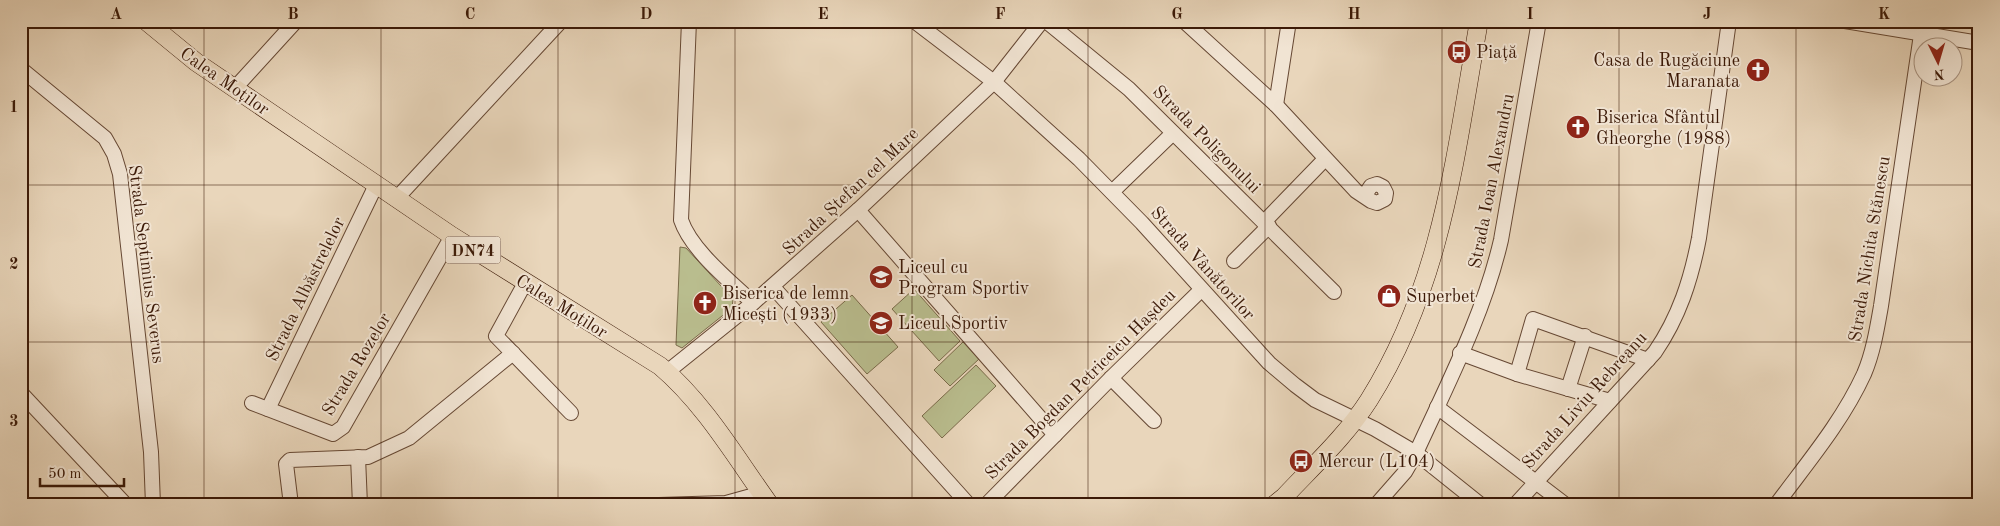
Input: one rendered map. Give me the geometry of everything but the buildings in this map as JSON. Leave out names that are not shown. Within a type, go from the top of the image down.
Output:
[{"type":"main road","points":[[1274,505],[1284,497],[1354,420],[1401,344],[1431,266],[1446,208],[1480,21]]},
{"type":"main road","name":"Calea Moților","points":[[146,22],[196,62],[396,199],[524,283],[649,359],[667,372],[703,412],[766,499]]},
{"type":"street","points":[[234,88],[296,21]]},
{"type":"street","points":[[396,199],[561,21]]},
{"type":"street","points":[[689,21],[680,220],[693,244],[753,303]]},
{"type":"street","name":"Strada Vânătorilor","points":[[914,21],[994,82],[1112,192],[1269,363],[1315,400],[1389,436],[1416,454],[1481,505]]},
{"type":"street","points":[[1184,21],[1276,105],[1325,159],[1364,193]]},
{"type":"street","points":[[1276,105],[1290,21]]},
{"type":"street","name":"Strada Ioan Alexandru","points":[[1376,505],[1405,472],[1416,454],[1483,304],[1493,275],[1501,240],[1539,21]]},
{"type":"street","name":"Strada Liviu Rebreanu","points":[[1515,505],[1648,360],[1668,332],[1679,312],[1694,262],[1729,21]]},
{"type":"street","points":[[1845,21],[1922,27],[1979,43]]},
{"type":"street","name":"Strada Ștefan cel Mare","points":[[667,372],[773,287],[858,210],[994,82],[1041,22]]},
{"type":"street","name":"Strada Poligonului","points":[[1041,22],[1129,89],[1334,292]]},
{"type":"street","name":"Strada Nichita Stănescu","points":[[1776,505],[1843,414],[1864,372],[1872,349],[1881,306],[1922,27]]},
{"type":"street","name":"Strada Septimius Severus","points":[[21,69],[105,138],[114,154],[120,174],[151,452],[153,505]]},
{"type":"street","points":[[1112,192],[1173,133]]},
{"type":"street","points":[[1234,261],[1325,159]]},
{"type":"street","name":"Strada Albăstrelelor","points":[[268,409],[376,185]]},
{"type":"street","points":[[858,210],[1055,435]]},
{"type":"street","name":"Strada Rozelor","points":[[252,402],[333,434],[343,427],[452,236]]},
{"type":"street","points":[[524,283],[496,334],[571,413]]},
{"type":"street","points":[[773,287],[969,505]]},
{"type":"street","name":"Strada Bogdan Petriceicu Hașdeu","points":[[986,505],[1201,290]]},
{"type":"street","points":[[1516,374],[1534,319],[1648,360]]},
{"type":"street","points":[[1568,389],[1585,336]]},
{"type":"street","points":[[291,505],[286,464],[290,460],[368,457],[409,438],[513,353]]},
{"type":"street","points":[[1460,353],[1516,374],[1610,401]]},
{"type":"street","points":[[1111,378],[1154,421]]},
{"type":"street","points":[[21,393],[126,505]]},
{"type":"street","points":[[1437,407],[1566,505]]},
{"type":"street","points":[[358,457],[360,505]]},
{"type":"street","points":[[658,505],[726,503],[766,499]]},
{"type":"green space","points":[[680,247],[686,248],[733,299],[732,308],[682,348],[676,345]]},
{"type":"green space","points":[[914,289],[960,341],[939,361],[892,309]]},
{"type":"green space","points":[[852,295],[898,347],[867,374],[821,322]]},
{"type":"green space","points":[[963,342],[979,359],[950,386],[934,370]]},
{"type":"green space","points":[[976,365],[996,386],[942,438],[922,416]]},
{"type":"place","name":"Piață","points":[[1459,52]]},
{"type":"place","name":"Casa de Rugăciune Maranata","points":[[1758,70]]},
{"type":"place","name":"Biserica Sfântul Gheorghe (1988)","points":[[1578,127]]},
{"type":"place","name":"Liceul cu Program Sportiv","points":[[881,277]]},
{"type":"place","name":"Superbet","points":[[1389,296]]},
{"type":"place","name":"Biserica de lemn Micești (1933)","points":[[705,303]]},
{"type":"place","name":"Liceul Sportiv","points":[[881,323]]},
{"type":"place","name":"Mercur (L104)","points":[[1301,461]]}]
